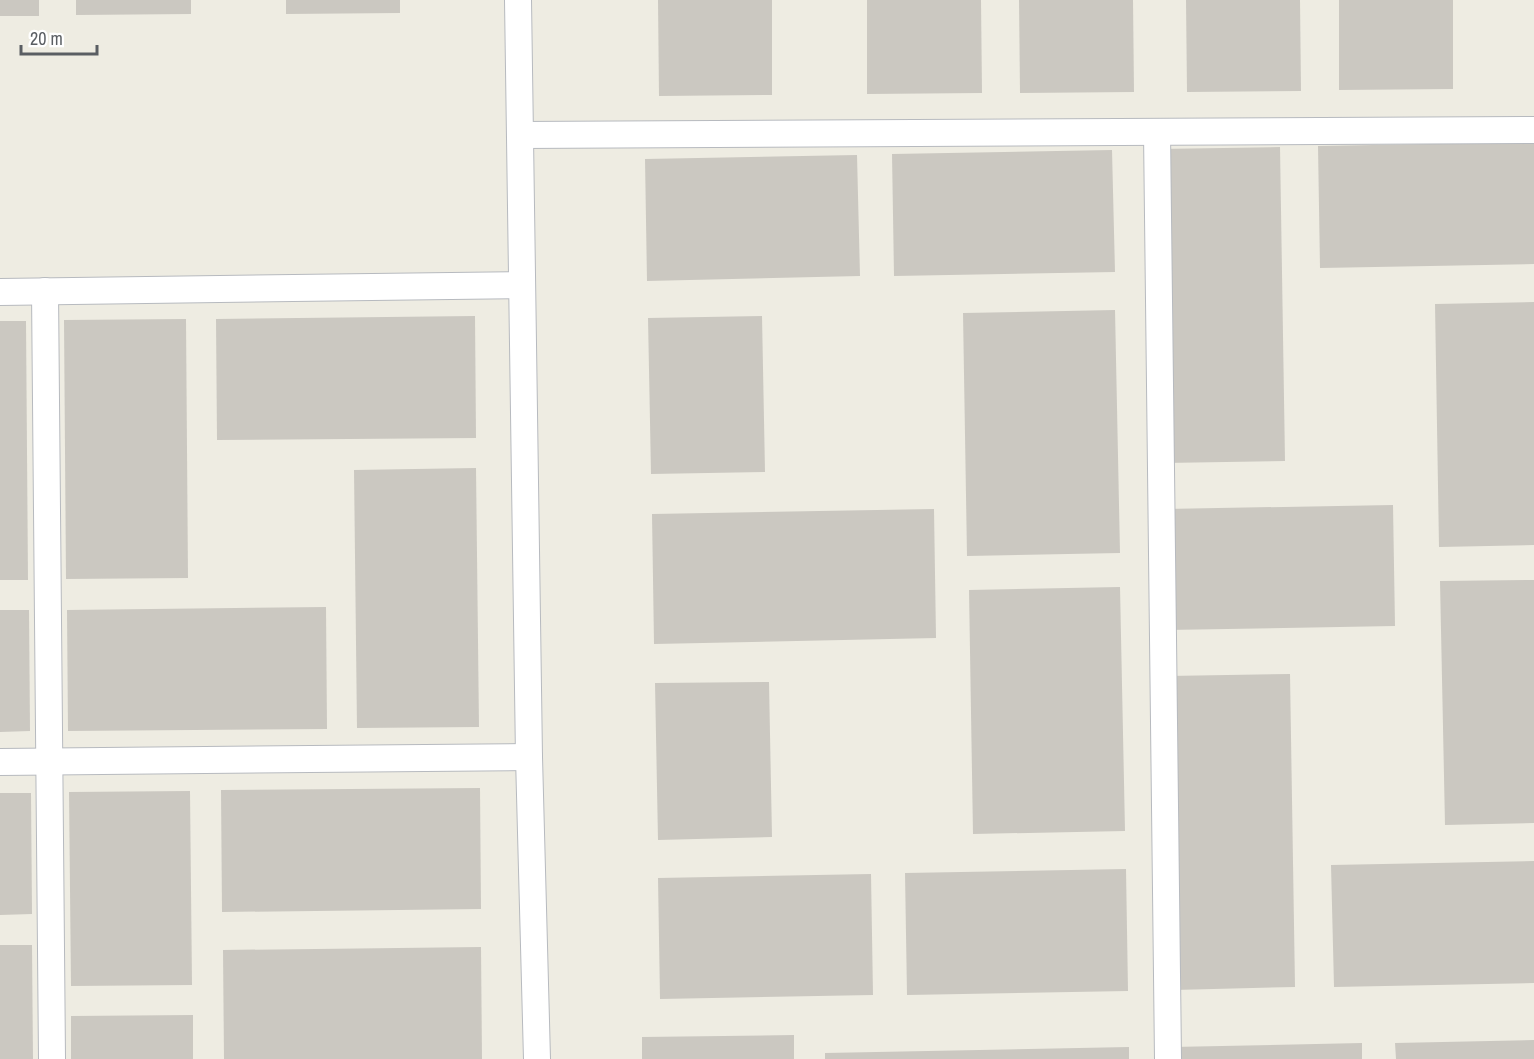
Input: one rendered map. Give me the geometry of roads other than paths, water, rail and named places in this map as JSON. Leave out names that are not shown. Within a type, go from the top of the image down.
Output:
[{"type":"street","points":[[518,0],[529,757],[537,1059]]},
{"type":"street","points":[[520,135],[1534,130]]},
{"type":"street","points":[[1157,132],[1168,1059]]},
{"type":"street","points":[[0,292],[522,285]]},
{"type":"street","points":[[45,291],[52,1059]]},
{"type":"street","points":[[0,762],[529,757]]}]
